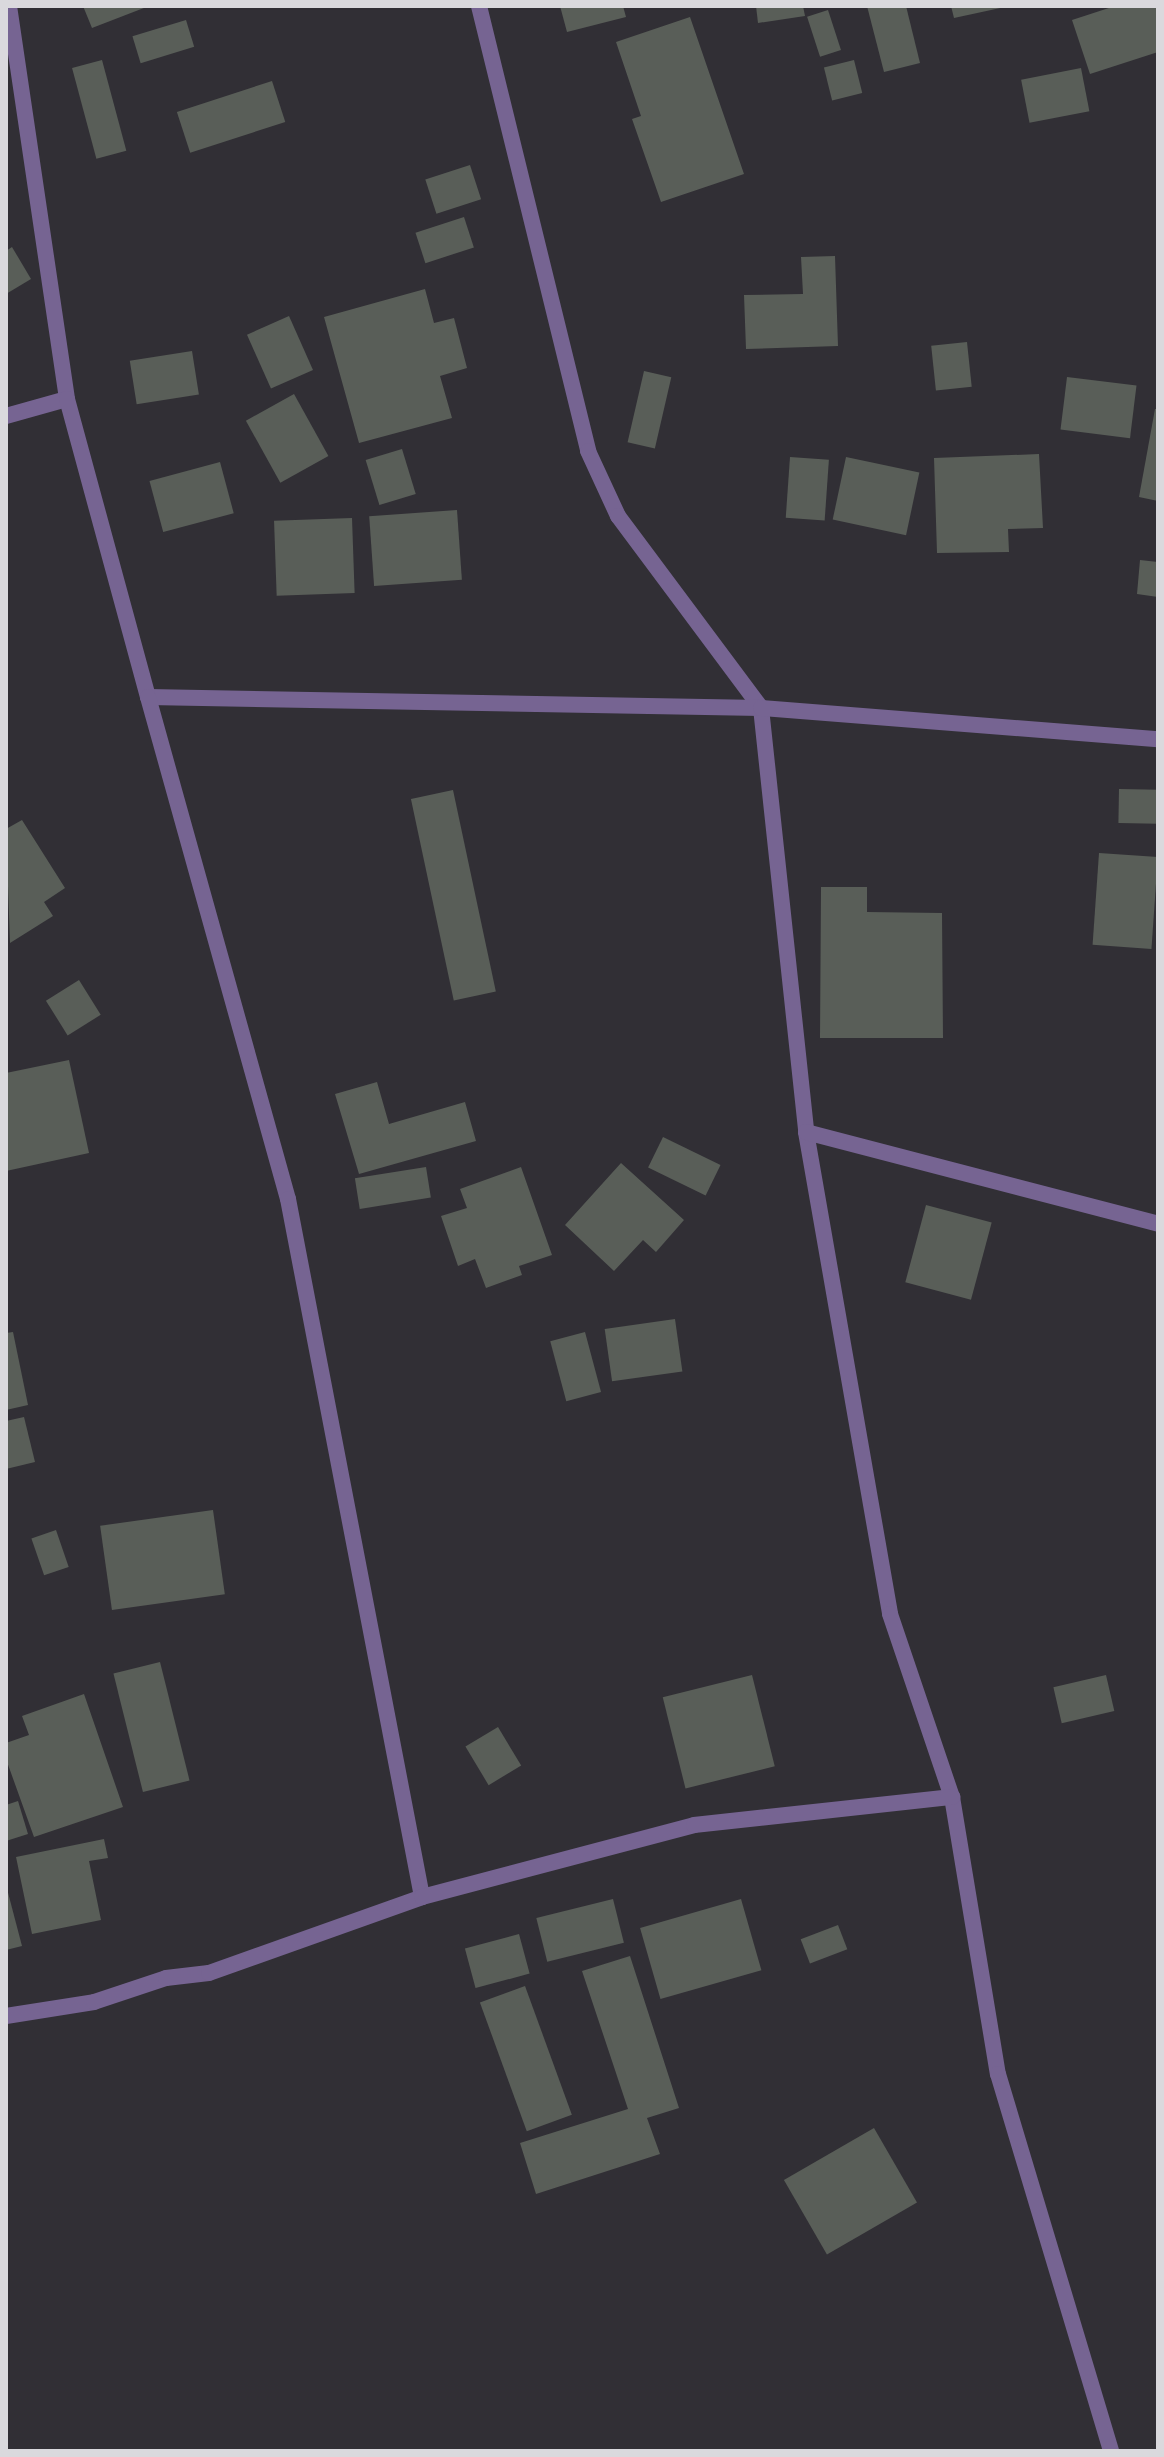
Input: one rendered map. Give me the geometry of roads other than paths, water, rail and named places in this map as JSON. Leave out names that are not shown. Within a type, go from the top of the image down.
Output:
[{"type":"street","points":[[9,6],[67,399],[288,1199],[422,1897]]},
{"type":"street","points":[[479,6],[588,451],[618,516],[761,708],[806,1132],[890,1614],[952,1797],[998,2074],[1111,2451]]},
{"type":"street","points":[[6,416],[67,399]]},
{"type":"street","points":[[148,697],[761,708],[1158,739]]},
{"type":"street","points":[[806,1132],[1158,1224]]},
{"type":"street","points":[[6,2016],[94,2002],[166,1978],[209,1973],[422,1897],[694,1825],[952,1797]]}]
